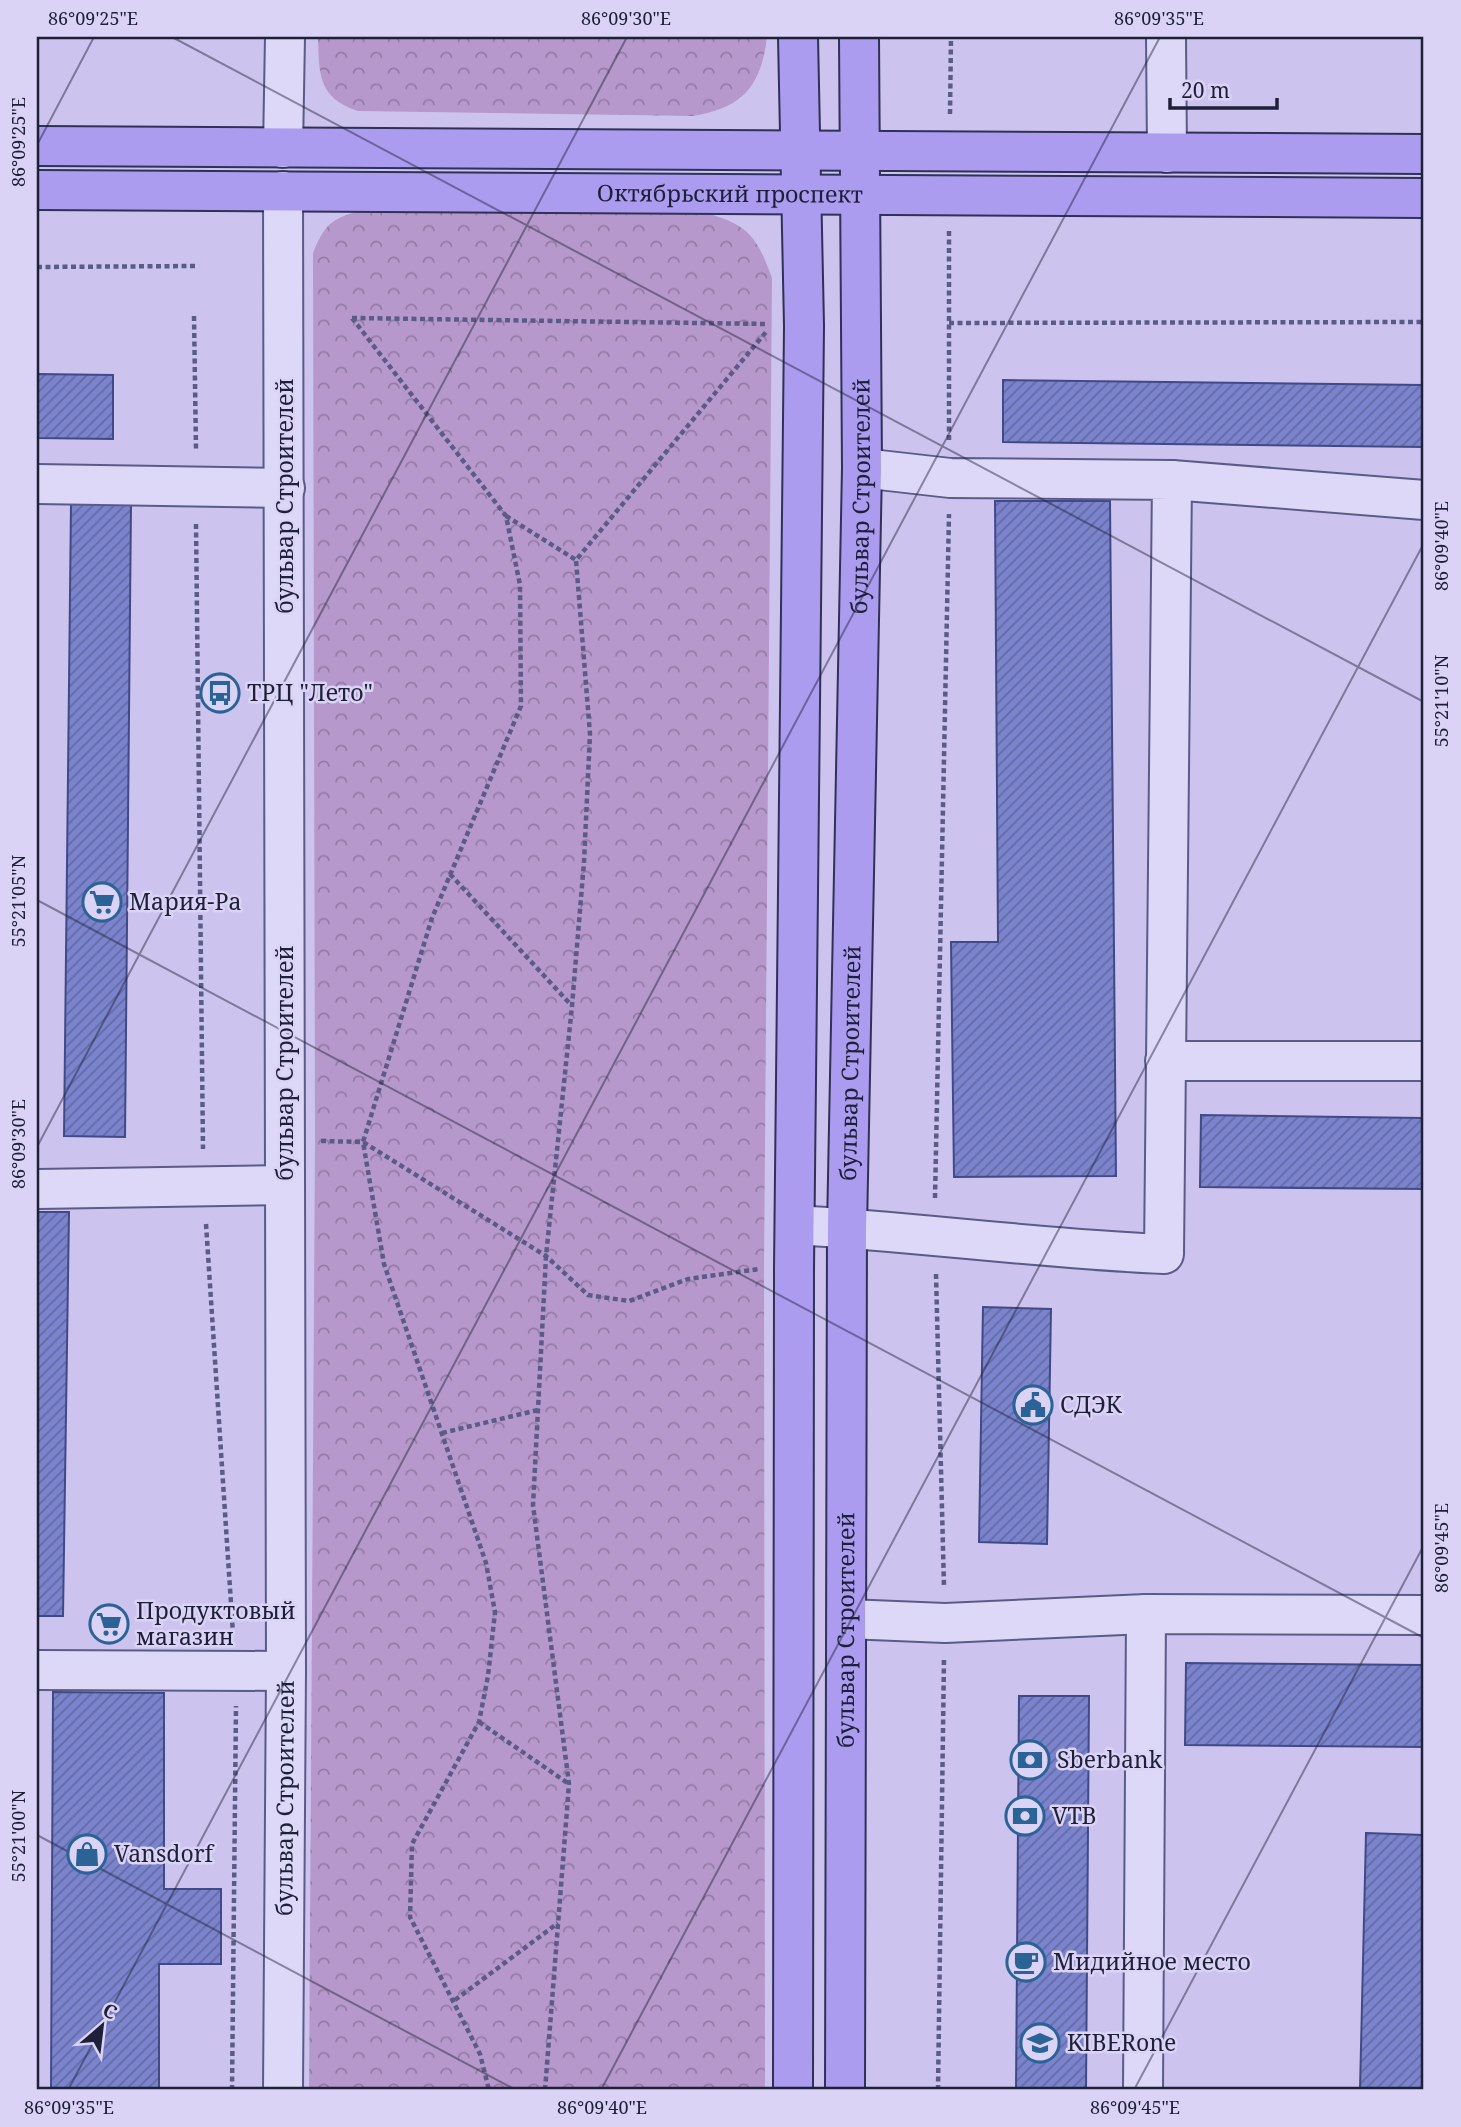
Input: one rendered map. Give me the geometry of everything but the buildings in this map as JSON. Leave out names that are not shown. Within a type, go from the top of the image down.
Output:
[{"type":"main road","points":[[793,2090],[795,1225],[804,326],[798,37]]},
{"type":"main road","name":"бульвар Строителей","points":[[845,2090],[847,1228],[862,468],[859,37]]},
{"type":"main road","name":"Октябрьский проспект","points":[[37,146],[1424,154]]},
{"type":"main road","name":"бульвар Строителей","points":[[283,148],[283,191]]},
{"type":"main road","name":"Октябрьский проспект","points":[[37,190],[1424,198]]},
{"type":"street","name":"бульвар Строителей","points":[[283,148],[285,37]]},
{"type":"street","points":[[1166,37],[1167,153]]},
{"type":"street","name":"бульвар Строителей","points":[[283,191],[286,1671],[283,2090]]},
{"type":"street","points":[[862,468],[950,478],[1172,480],[1424,500]]},
{"type":"street","points":[[795,1225],[935,1235],[1090,1251],[1164,1254],[1172,480]]},
{"type":"street","points":[[37,484],[285,488]]},
{"type":"street","points":[[1165,1061],[1424,1061]]},
{"type":"street","points":[[37,1189],[285,1185]]},
{"type":"street","points":[[847,1619],[944,1623],[1146,1614],[1424,1615]]},
{"type":"street","points":[[1143,2090],[1146,1614]]},
{"type":"street","points":[[37,1670],[286,1671]]},
{"type":"path","points":[[950,119],[951,37]]},
{"type":"path","points":[[937,2090],[944,1623],[935,1235],[950,478],[949,229]]},
{"type":"path","points":[[37,267],[195,266]]},
{"type":"path","points":[[545,2090],[569,1784],[533,1505],[546,1256],[572,1006],[584,862],[590,734],[576,561],[772,324],[352,318],[506,516],[576,561]]},
{"type":"path","points":[[949,323],[1424,322]]},
{"type":"path","points":[[489,2090],[480,2054],[455,2000],[410,1917],[412,1844],[479,1722],[488,1676],[495,1612],[486,1563],[384,1264],[363,1142],[432,918],[521,706],[520,585],[506,516]]},
{"type":"path","points":[[450,874],[572,1006]]},
{"type":"path","points":[[316,1140],[363,1142],[546,1256],[588,1295],[629,1301],[688,1279],[764,1268]]},
{"type":"path","points":[[442,1433],[538,1410]]},
{"type":"path","points":[[479,1722],[569,1784]]},
{"type":"path","points":[[455,2000],[558,1923]]},
{"type":"green space","points":[[318,37],[767,37],[760,69],[746,92],[725,107],[693,116],[358,111],[335,99],[323,83]]},
{"type":"green space","points":[[360,211],[702,212],[730,221],[748,233],[761,251],[772,278],[764,1268],[765,2090],[309,2090],[315,1140],[313,253],[325,230],[335,220]]},
{"type":"place","name":"ТРЦ \"Лето\"","points":[[220,693]]},
{"type":"place","name":"Мария-Ра","points":[[102,902]]},
{"type":"place","name":"СДЭК","points":[[1033,1405]]},
{"type":"place","name":"Продуктовый магазин","points":[[109,1624]]},
{"type":"place","name":"Sberbank","points":[[1030,1760]]},
{"type":"place","name":"VTB","points":[[1025,1816]]},
{"type":"place","name":"Vansdorf","points":[[87,1854]]},
{"type":"place","name":"Мидийное место","points":[[1026,1962]]},
{"type":"place","name":"KIBERone","points":[[1040,2043]]}]
